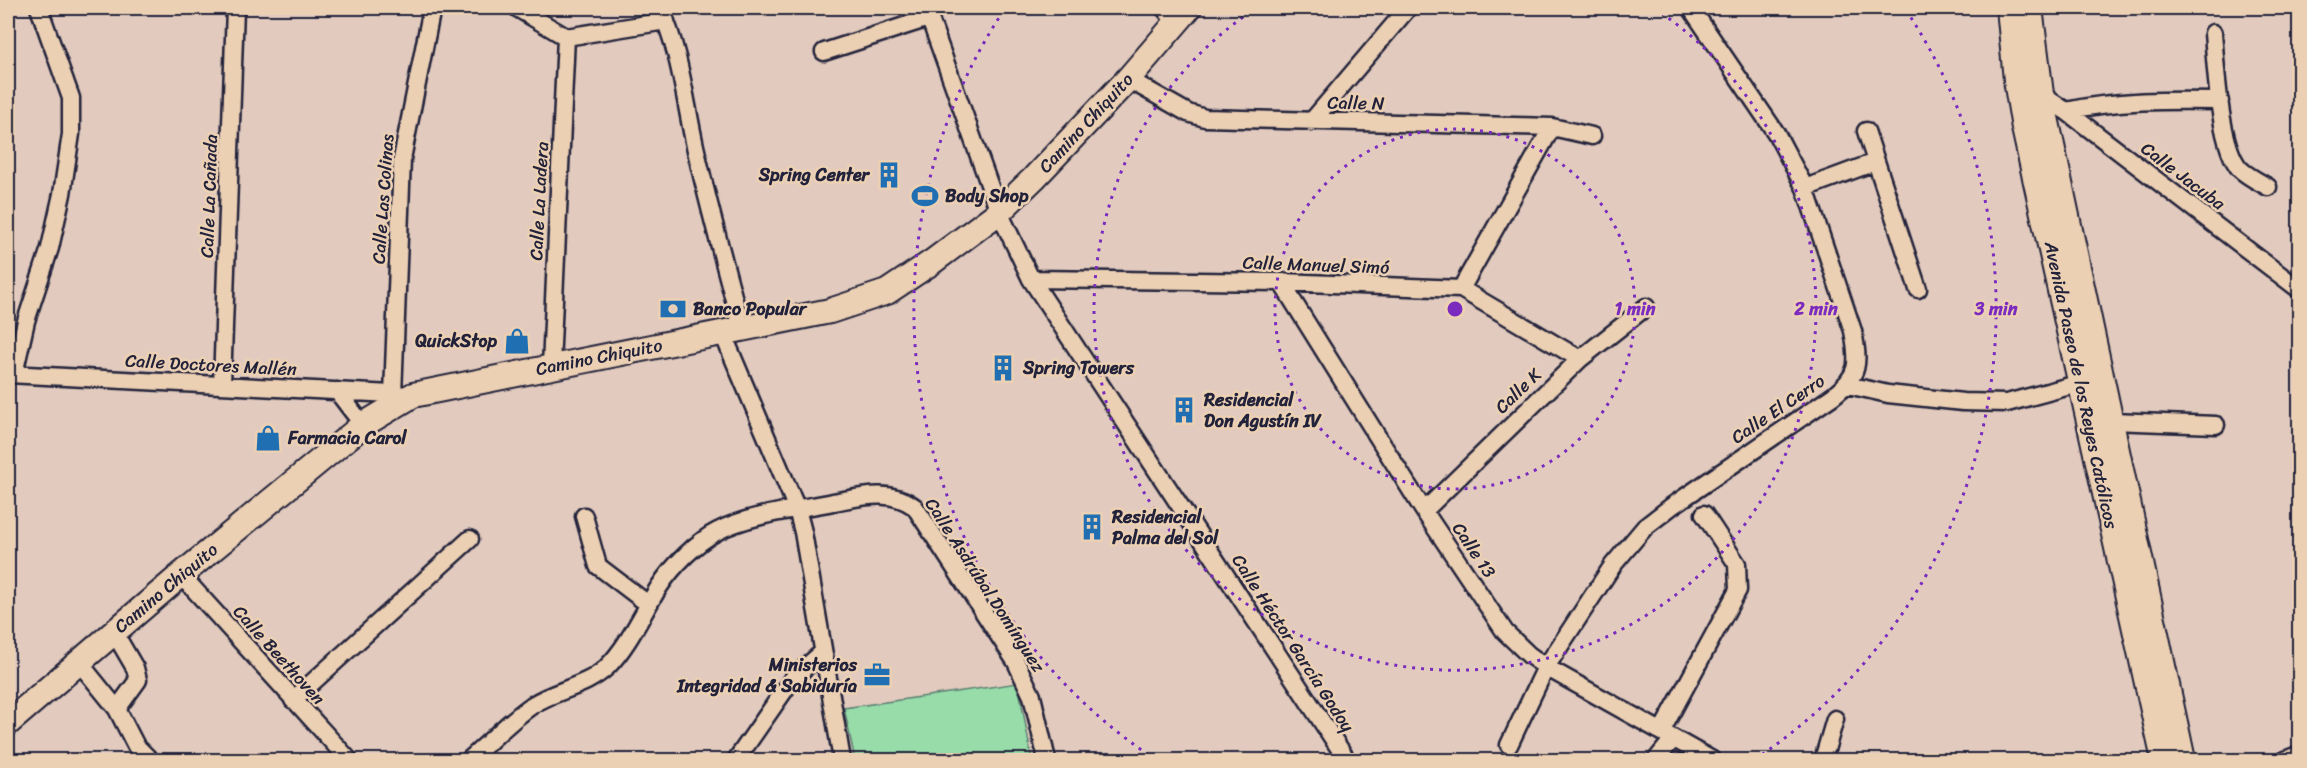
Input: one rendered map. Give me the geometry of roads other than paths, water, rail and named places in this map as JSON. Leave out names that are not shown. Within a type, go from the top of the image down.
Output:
[{"type":"main road","name":"Avenida Paseo de los Reyes Católicos","points":[[2009,8],[2016,80],[2024,128],[2081,383],[2109,461],[2183,760]]},
{"type":"main road","name":"Avenida Paseo de los Reyes Católicos","points":[[2030,8],[2041,94],[2112,422],[2109,461],[2164,760]]},
{"type":"main road","name":"Camino Chiquito","points":[[8,723],[181,575],[363,425],[403,395],[733,332],[830,311],[887,292],[999,212],[1128,78],[1176,12]]},
{"type":"street","points":[[11,374],[50,248],[62,194],[71,134],[71,98],[39,8]]},
{"type":"street","name":"Calle La Cañada","points":[[222,385],[235,8]]},
{"type":"street","name":"Calle Las Colinas","points":[[403,395],[402,159],[432,8]]},
{"type":"street","points":[[517,8],[566,37],[663,14],[711,213],[733,332],[797,509],[803,532],[842,760]]},
{"type":"street","points":[[1311,122],[1408,8]]},
{"type":"street","name":"Calle El Cerro","points":[[1509,745],[1546,667],[1613,564],[1645,527],[1848,385],[1856,370],[1853,331],[1805,188],[1776,134],[1691,8]]},
{"type":"street","points":[[824,52],[928,13]]},
{"type":"street","name":"Calle Héctor García Godoy","points":[[928,13],[999,212],[1031,279],[1347,760]]},
{"type":"street","points":[[2213,33],[2220,101],[2229,153],[2241,170],[2268,187]]},
{"type":"street","name":"Calle La Ladera","points":[[550,366],[566,37]]},
{"type":"street","name":"Calle N","points":[[1128,78],[1188,113],[1205,118],[1552,127],[1592,136]]},
{"type":"street","name":"Calle Jacuba","points":[[2016,80],[2066,111],[2300,290]]},
{"type":"street","points":[[2066,111],[2124,102],[2220,101]]},
{"type":"street","points":[[1461,289],[1552,127]]},
{"type":"street","points":[[1866,131],[1918,289]]},
{"type":"street","points":[[1805,188],[1875,162]]},
{"type":"street","name":"Calle Manuel Simó","points":[[1031,279],[1281,282],[1461,289],[1580,359]]},
{"type":"street","name":"Calle 13","points":[[1281,282],[1424,511],[1505,632],[1529,655],[1546,667],[1712,760]]},
{"type":"street","name":"Calle K","points":[[1424,511],[1580,359],[1646,307]]},
{"type":"street","name":"Calle Doctores Mallén","points":[[11,374],[403,395]]},
{"type":"street","points":[[1848,385],[1888,394],[1963,402],[2007,403],[2081,383]]},
{"type":"street","points":[[337,391],[363,425]]},
{"type":"street","points":[[2112,422],[2216,426]]},
{"type":"street","name":"Calle Asdrúbal Domínguez","points":[[469,760],[536,702],[581,685],[603,670],[619,651],[663,580],[683,557],[717,531],[744,521],[797,509],[872,495],[893,495],[906,500],[915,507],[1016,662],[1032,696],[1039,718],[1047,760]]},
{"type":"street","points":[[1656,760],[1738,590],[1737,564],[1704,514]]},
{"type":"street","points":[[584,516],[598,566],[648,604]]},
{"type":"street","points":[[293,700],[470,539]]},
{"type":"street","name":"Calle Beethoven","points":[[181,575],[349,760]]},
{"type":"street","points":[[114,632],[135,668],[138,680],[117,709]]},
{"type":"street","points":[[736,760],[793,678],[823,652]]},
{"type":"street","points":[[79,662],[117,709],[136,746],[150,760]]},
{"type":"street","points":[[1823,760],[1835,719]]},
{"type":"street","points":[[2285,760],[2300,754]]},
{"type":"place","name":"Spring Center","points":[[889,175]]},
{"type":"place","name":"Body Shop","points":[[925,196]]},
{"type":"place","name":"Banco Popular","points":[[673,309]]},
{"type":"place","name":"QuickStop","points":[[517,341]]},
{"type":"place","name":"Spring Towers","points":[[1003,368]]},
{"type":"place","name":"Residencial Don Agustín IV","points":[[1184,410]]},
{"type":"place","name":"Farmacia Carol","points":[[268,438]]},
{"type":"place","name":"Residencial Palma del Sol","points":[[1092,527]]},
{"type":"place","name":"Ministerios Integridad & Sabiduría","points":[[877,675]]}]
